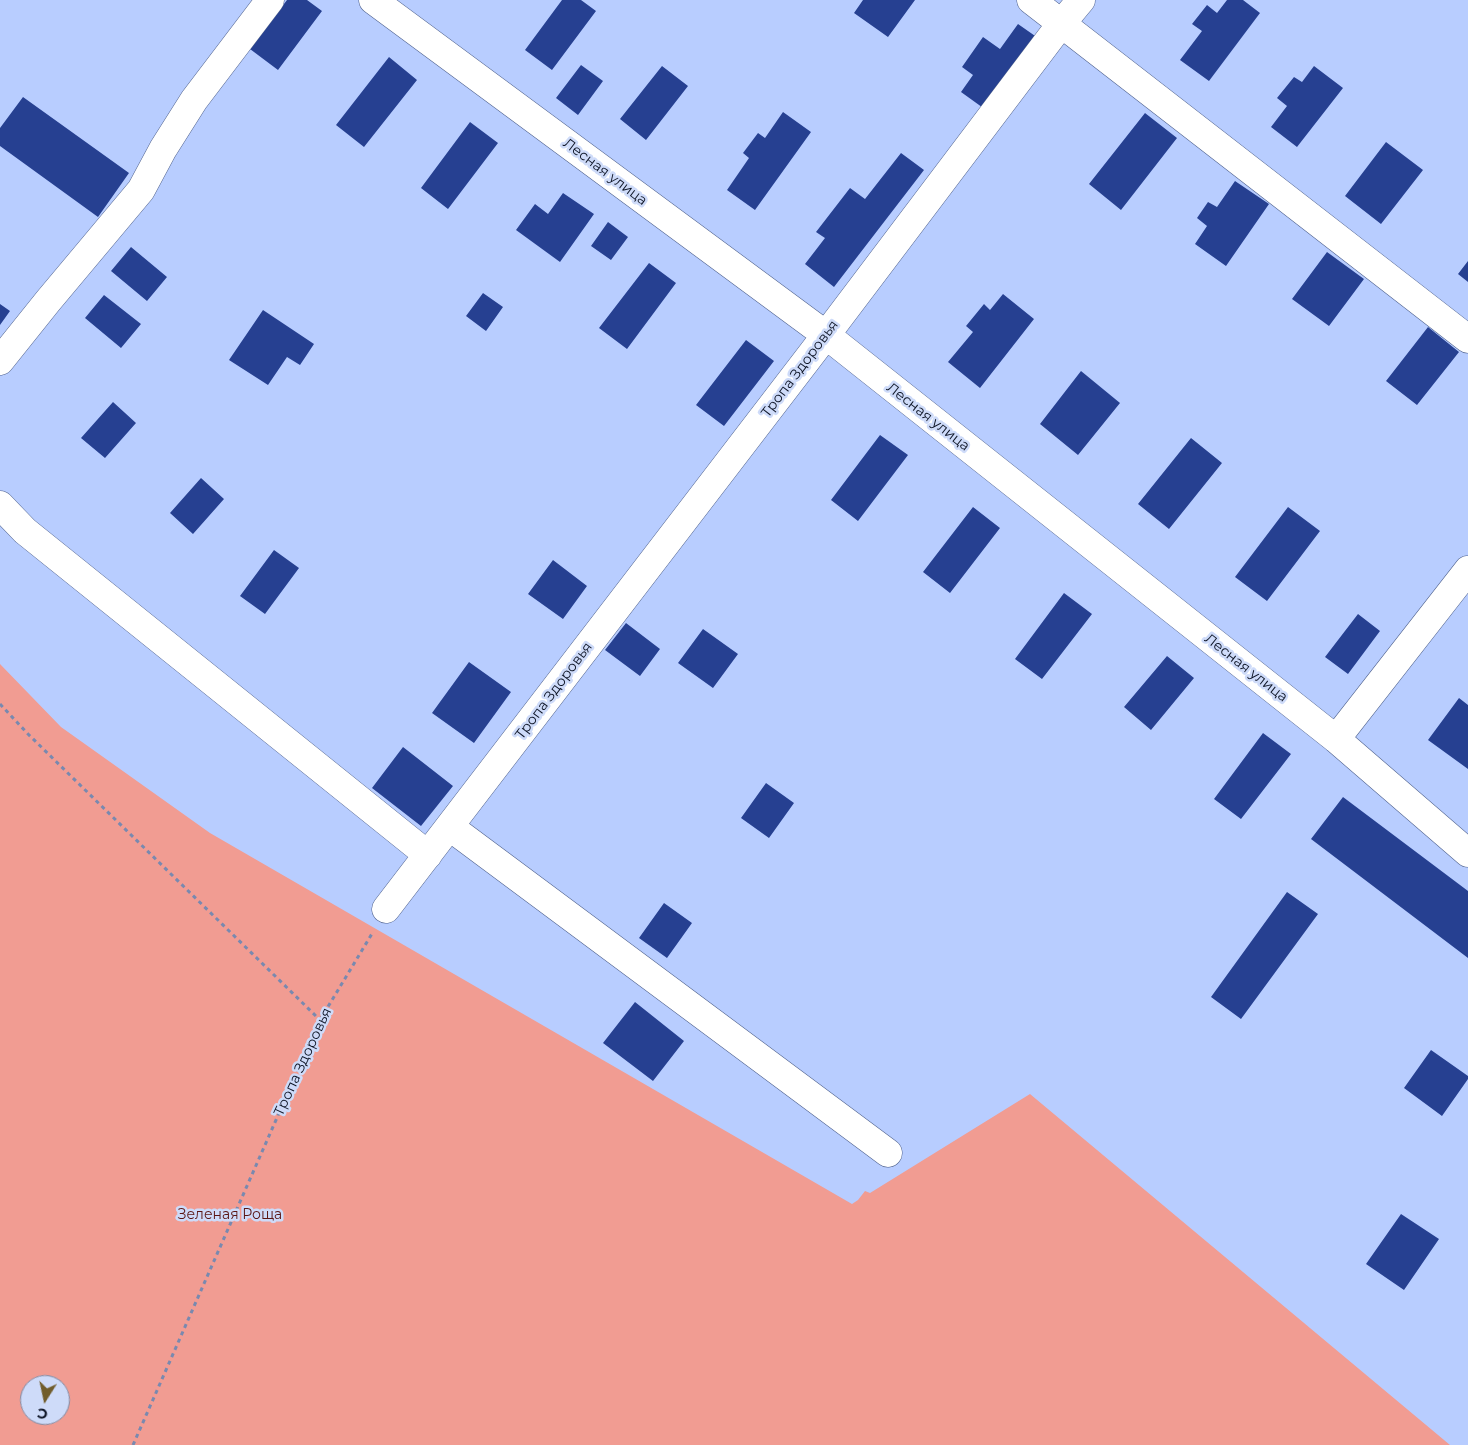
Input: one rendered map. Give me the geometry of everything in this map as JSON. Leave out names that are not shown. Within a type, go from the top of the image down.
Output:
[{"type":"street","points":[[0,361],[141,190],[163,149],[194,100],[270,0]]},
{"type":"street","name":"Лесная улица","points":[[373,0],[826,336],[1336,740],[1468,853]]},
{"type":"street","points":[[1031,0],[1468,339]]},
{"type":"street","name":"Тропа Здоровья","points":[[386,909],[826,336],[1081,0]]},
{"type":"street","points":[[0,505],[26,531],[428,855]]},
{"type":"street","points":[[1336,740],[1468,570]]},
{"type":"street","points":[[450,827],[888,1153]]},
{"type":"path","points":[[0,704],[28,734],[320,1020]]},
{"type":"path","name":"Тропа Здоровья","points":[[133,1445],[320,1020],[386,909]]},
{"type":"green space","name":"Зеленая Роща","points":[[0,664],[61,727],[210,833],[852,1204],[865,1191],[870,1193],[1030,1094],[1450,1445],[0,1445]]},
{"type":"building","points":[[287,0],[307,0],[322,11],[278,70],[250,49]]},
{"type":"building","points":[[562,0],[581,0],[596,11],[552,70],[525,50]]},
{"type":"building","points":[[863,0],[915,0],[888,37],[854,13]]},
{"type":"building","points":[[1227,0],[1243,0],[1260,13],[1209,81],[1180,60],[1202,31],[1192,24],[1207,5],[1217,13]]},
{"type":"building","points":[[1018,24],[1038,38],[986,110],[961,92],[973,75],[962,67],[983,37],[1000,49]]},
{"type":"building","points":[[389,57],[417,80],[364,147],[336,125]]},
{"type":"building","points":[[581,65],[603,81],[578,115],[556,98]]},
{"type":"building","points":[[662,66],[688,86],[646,140],[620,119]]},
{"type":"building","points":[[1314,66],[1343,88],[1297,147],[1271,127],[1287,106],[1277,98],[1294,77],[1302,82]]},
{"type":"building","points":[[23,97],[129,173],[98,217],[0,146],[0,128]]},
{"type":"building","points":[[783,112],[811,132],[755,210],[727,190],[749,158],[743,153],[758,133],[765,138]]},
{"type":"building","points":[[1145,113],[1177,138],[1121,210],[1089,184]]},
{"type":"building","points":[[470,122],[498,143],[448,209],[421,188]]},
{"type":"building","points":[[1386,142],[1423,170],[1381,224],[1345,196]]},
{"type":"building","points":[[901,153],[924,170],[834,287],[805,264],[825,238],[816,232],[850,188],[865,199]]},
{"type":"building","points":[[1235,181],[1269,204],[1226,266],[1195,244],[1207,226],[1197,218],[1208,202],[1217,207]]},
{"type":"building","points":[[563,193],[594,214],[560,262],[516,230],[535,204],[548,214]]},
{"type":"building","points":[[608,222],[628,237],[611,260],[591,246]]},
{"type":"building","points":[[131,247],[167,277],[147,301],[111,271]]},
{"type":"building","points":[[1327,252],[1364,279],[1329,326],[1292,299]]},
{"type":"building","points":[[1468,261],[1468,282],[1458,274]]},
{"type":"building","points":[[649,263],[676,283],[627,349],[599,328]]},
{"type":"building","points":[[483,293],[503,307],[486,331],[466,316]]},
{"type":"building","points":[[1003,294],[1034,319],[980,388],[948,362],[973,332],[966,326],[984,304],[990,310]]},
{"type":"building","points":[[104,295],[141,324],[121,348],[85,318]]},
{"type":"building","points":[[0,304],[10,311],[0,325]]},
{"type":"building","points":[[263,310],[314,344],[300,365],[287,357],[268,385],[229,360]]},
{"type":"building","points":[[1428,327],[1459,352],[1417,405],[1386,381]]},
{"type":"building","points":[[746,340],[774,361],[724,426],[696,405]]},
{"type":"building","points":[[1081,371],[1120,403],[1078,455],[1040,424]]},
{"type":"building","points":[[113,402],[136,423],[105,458],[81,438]]},
{"type":"building","points":[[880,435],[908,455],[858,521],[831,500]]},
{"type":"building","points":[[1191,438],[1222,463],[1169,529],[1138,504]]},
{"type":"building","points":[[201,478],[224,499],[193,534],[170,513]]},
{"type":"building","points":[[973,507],[1000,528],[950,593],[923,572]]},
{"type":"building","points":[[1288,507],[1320,531],[1267,601],[1235,577]]},
{"type":"building","points":[[274,550],[299,568],[265,614],[240,596]]},
{"type":"building","points":[[553,560],[587,586],[563,619],[528,594]]},
{"type":"building","points":[[1064,593],[1092,614],[1042,679],[1015,659]]},
{"type":"building","points":[[1358,614],[1380,631],[1348,674],[1325,657]]},
{"type":"building","points":[[626,623],[660,649],[640,676],[605,650]]},
{"type":"building","points":[[703,629],[738,654],[713,688],[678,663]]},
{"type":"building","points":[[1167,656],[1194,678],[1151,730],[1124,707]]},
{"type":"building","points":[[469,662],[511,692],[474,743],[432,713]]},
{"type":"building","points":[[1459,698],[1468,705],[1468,769],[1428,740]]},
{"type":"building","points":[[1263,733],[1291,754],[1241,819],[1214,799]]},
{"type":"building","points":[[403,747],[453,786],[421,826],[372,788]]},
{"type":"building","points":[[766,783],[794,803],[769,838],[741,818]]},
{"type":"building","points":[[1343,797],[1468,891],[1468,958],[1311,839]]},
{"type":"building","points":[[1287,892],[1318,914],[1241,1019],[1211,997]]},
{"type":"building","points":[[664,903],[692,923],[667,958],[639,938]]},
{"type":"building","points":[[635,1002],[684,1041],[653,1081],[603,1043]]},
{"type":"building","points":[[1431,1050],[1468,1076],[1468,1079],[1442,1116],[1404,1088]]},
{"type":"building","points":[[1401,1214],[1439,1239],[1404,1290],[1366,1264]]}]
